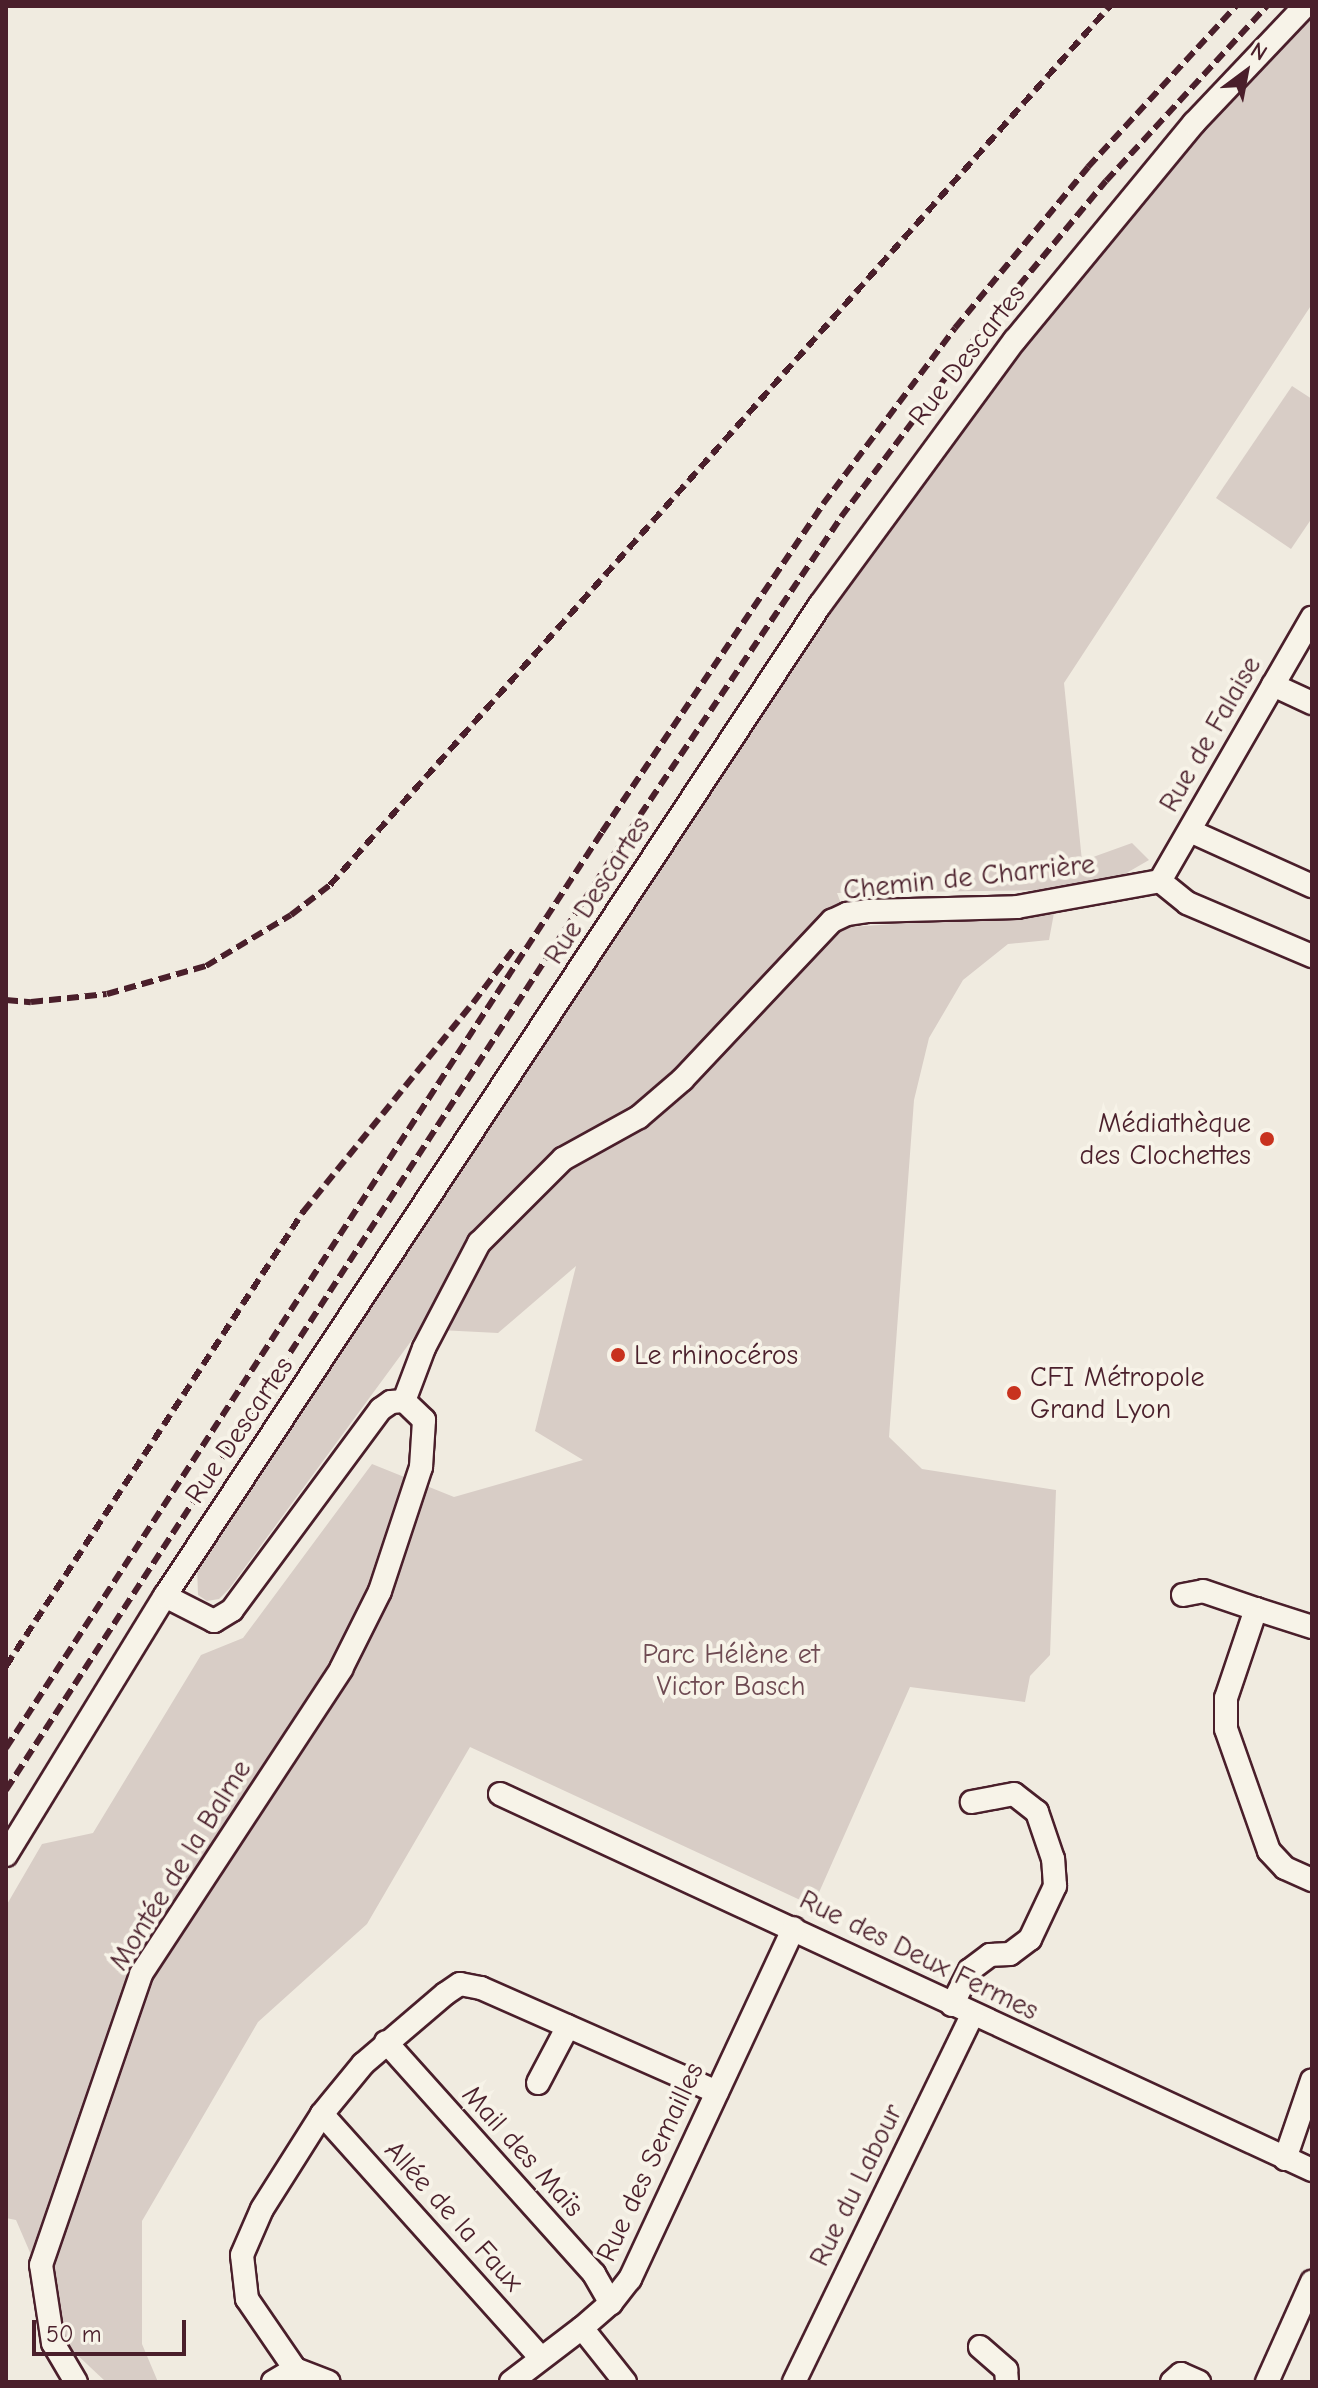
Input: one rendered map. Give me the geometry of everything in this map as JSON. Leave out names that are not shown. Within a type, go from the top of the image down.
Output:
[{"type":"street","name":"Rue Descartes","points":[[6,1855],[165,1596],[820,605],[971,397],[1126,203],[1194,123],[1305,6]]},
{"type":"street","name":"Rue de Falaise","points":[[1160,881],[1312,618]]},
{"type":"street","points":[[1273,685],[1312,703]]},
{"type":"street","points":[[1190,831],[1312,886]]},
{"type":"street","points":[[1160,881],[1187,903],[1312,956]]},
{"type":"street","name":"Chemin de Charrière","points":[[404,1401],[424,1348],[479,1243],[563,1159],[639,1117],[682,1080],[832,921],[847,914],[869,911],[1017,907],[1160,881]]},
{"type":"street","points":[[165,1596],[204,1619],[221,1619],[232,1610],[381,1409],[391,1402],[404,1401]]},
{"type":"street","name":"Montée de la Balme","points":[[76,2382],[53,2343],[41,2265],[141,1974],[341,1669],[380,1591],[421,1467],[424,1420],[404,1401]]},
{"type":"street","points":[[1183,1595],[1203,1591],[1312,1627]]},
{"type":"street","points":[[1256,1609],[1226,1698],[1226,1729],[1269,1851],[1285,1868],[1312,1880]]},
{"type":"street","name":"Rue des Deux Fermes","points":[[500,1794],[1312,2170]]},
{"type":"street","name":"Rue du Labour","points":[[794,2382],[962,2010],[970,1970],[990,1955],[1010,1954],[1030,1939],[1055,1886],[1053,1859],[1037,1812],[1014,1794],[972,1802]]},
{"type":"street","name":"Rue des Semailles","points":[[511,2382],[611,2303],[649,2243],[794,1928]]},
{"type":"street","points":[[329,2382],[295,2369],[247,2299],[242,2255],[262,2209],[322,2114],[386,2042],[460,1984],[481,1988],[717,2092]]},
{"type":"street","points":[[538,2083],[568,2026]]},
{"type":"street","name":"Mail des Maïs","points":[[386,2042],[594,2274],[611,2303]]},
{"type":"street","points":[[1285,2159],[1312,2080]]},
{"type":"street","name":"Allée de la Faux","points":[[322,2114],[541,2358]]},
{"type":"street","points":[[1267,2382],[1312,2282]]},
{"type":"street","points":[[582,2328],[625,2382]]},
{"type":"street","points":[[980,2347],[1006,2370],[1007,2382]]},
{"type":"street","points":[[273,2382],[295,2369]]},
{"type":"street","points":[[1172,2382],[1181,2374],[1199,2382]]},
{"type":"green space","name":"Parc Hélène et Victor Basch","points":[[1312,11],[1312,304],[1064,683],[1082,861],[1132,843],[1149,860],[1104,886],[1058,890],[837,893],[850,927],[1054,913],[1049,940],[1008,944],[963,980],[929,1038],[914,1100],[889,1437],[922,1469],[1056,1490],[1050,1655],[1030,1676],[1025,1702],[910,1687],[813,1906],[470,1747],[367,1924],[258,2022],[142,2221],[142,2344],[158,2382],[106,2382],[72,2350],[16,2220],[6,2218],[6,1906],[42,1844],[93,1833],[201,1655],[243,1638],[372,1464],[454,1497],[583,1460],[535,1431],[576,1266],[498,1333],[420,1329],[229,1589],[219,1599],[207,1601],[198,1595],[197,1566],[560,1019],[792,659],[977,402],[1159,177]]},
{"type":"green space","points":[[1292,386],[1312,399],[1312,518],[1291,549],[1216,498]]},
{"type":"railway","points":[[6,1000],[31,1002],[107,994],[206,966],[291,915],[330,885],[1110,6]]},
{"type":"railway","points":[[6,1748],[602,832],[823,504],[955,328],[1088,167],[1236,6]]},
{"type":"railway","points":[[6,1790],[620,845],[841,517],[973,341],[1106,181],[1267,6]]},
{"type":"railway","points":[[6,1666],[303,1212],[516,946]]},
{"type":"place","name":"Médiathèque des Clochettes","points":[[1267,1139]]},
{"type":"place","name":"Le rhinocéros","points":[[618,1355]]},
{"type":"place","name":"CFI Métropole Grand Lyon","points":[[1014,1393]]}]
